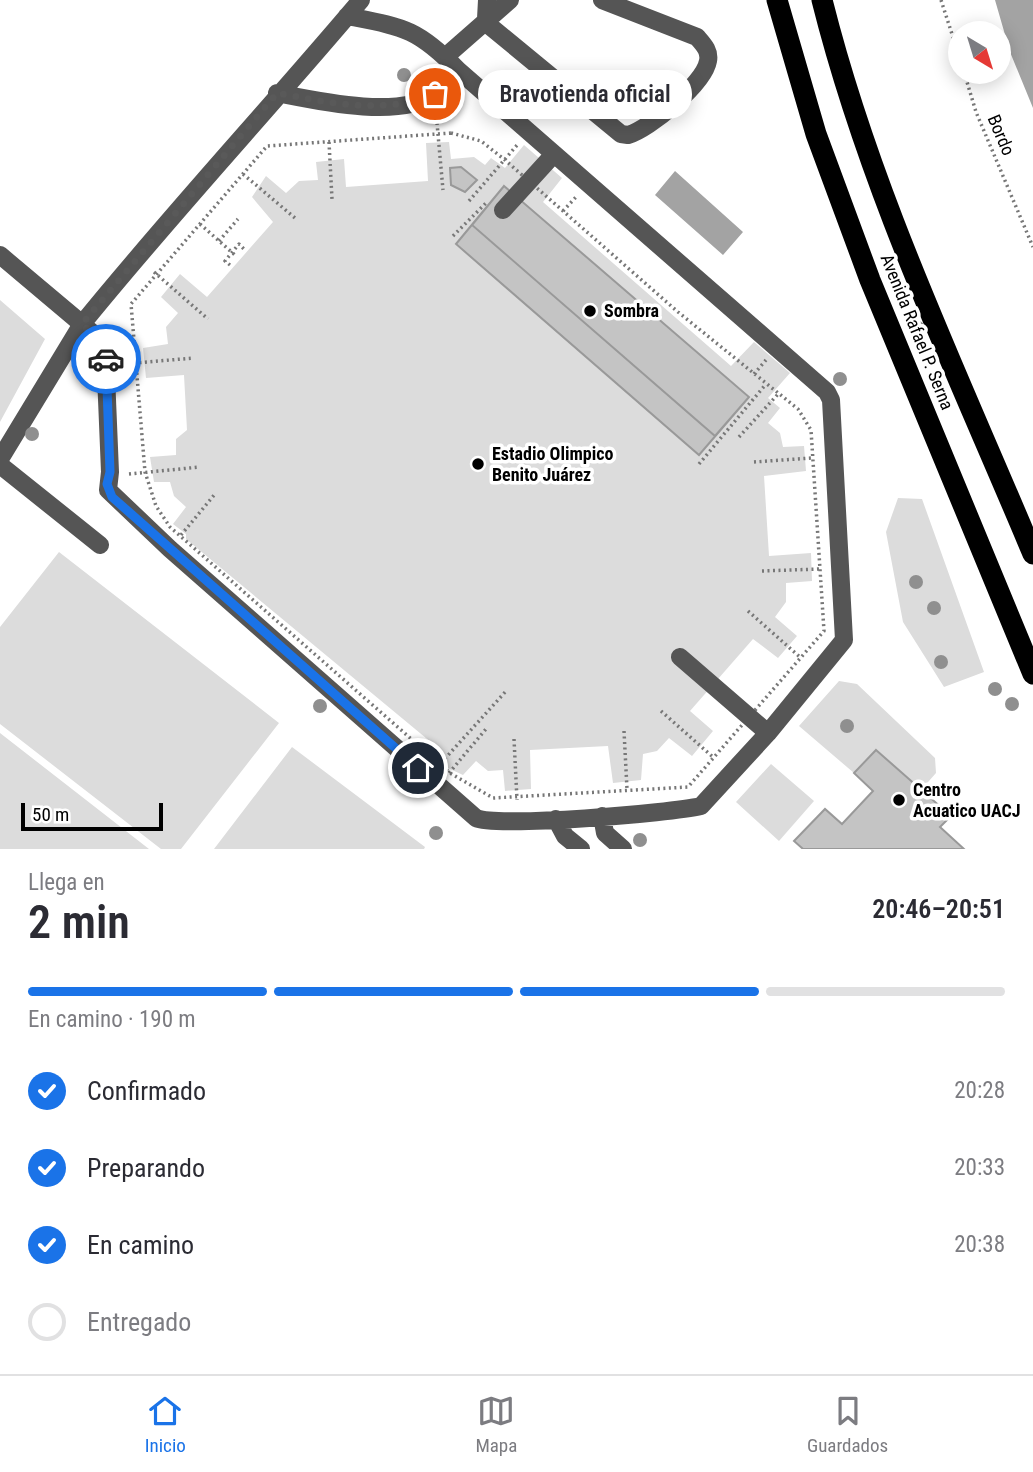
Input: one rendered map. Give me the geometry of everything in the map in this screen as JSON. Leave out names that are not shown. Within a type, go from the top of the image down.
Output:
[{"type":"highway","name":"Avenida Rafael P. Serna","points":[[777,0],[816,134],[870,280],[1033,674]]},
{"type":"highway","name":"Avenida Rafael P. Serna","points":[[822,0],[855,119],[879,183],[1033,554]]},
{"type":"lane","points":[[0,459],[82,324],[222,156],[361,0]]},
{"type":"lane","points":[[486,19],[487,0]]},
{"type":"lane","points":[[445,57],[510,0]]},
{"type":"lane","points":[[486,19],[621,134],[628,135],[664,113],[704,73],[709,60],[707,49],[697,37],[602,0]]},
{"type":"lane","points":[[0,255],[102,343],[107,367],[110,472],[107,484],[112,497],[174,544],[444,780],[485,823],[602,816],[701,806],[840,649],[846,631],[828,392],[445,57],[404,27],[347,16]]},
{"type":"lane","points":[[277,93],[370,107],[413,103],[435,94],[458,70]]},
{"type":"lane","points":[[507,206],[554,154]]},
{"type":"lane","points":[[0,465],[100,545]]},
{"type":"lane","points":[[680,657],[768,733]]},
{"type":"lane","points":[[602,816],[605,833],[623,849]]},
{"type":"lane","points":[[556,819],[565,836],[581,849]]},
{"type":"path","points":[[941,0],[948,22]]},
{"type":"path","name":"Bordo","points":[[968,84],[976,112],[1033,247]]},
{"type":"path","points":[[435,94],[443,190]]},
{"type":"path","points":[[468,201],[528,131]]},
{"type":"path","points":[[444,780],[440,765],[352,685],[174,544],[156,506],[145,471],[131,304],[267,146],[451,133],[481,141],[505,160]]},
{"type":"path","points":[[329,142],[332,199]]},
{"type":"path","points":[[222,156],[295,218]]},
{"type":"path","points":[[444,780],[493,797],[517,798],[688,786],[824,631],[811,430],[798,409],[678,312],[548,198]]},
{"type":"path","points":[[453,236],[486,201],[507,206]]},
{"type":"path","points":[[180,206],[234,254]]},
{"type":"path","points":[[219,241],[238,219]]},
{"type":"path","points":[[230,265],[225,261],[234,254],[239,244],[244,249]]},
{"type":"path","points":[[136,258],[208,319]]},
{"type":"path","points":[[107,367],[194,358]]},
{"type":"path","points":[[699,464],[766,384]]},
{"type":"path","points":[[739,436],[779,393]]},
{"type":"path","points":[[754,462],[812,458]]},
{"type":"path","points":[[110,472],[200,467]]},
{"type":"path","points":[[174,544],[215,494]]},
{"type":"path","points":[[762,571],[819,569]]},
{"type":"path","points":[[748,611],[820,672]]},
{"type":"path","points":[[440,765],[506,690]]},
{"type":"path","points":[[661,711],[714,758]]},
{"type":"path","points":[[444,780],[486,729]]},
{"type":"path","points":[[624,731],[628,789]]},
{"type":"path","points":[[514,739],[518,822]]},
{"type":"shaded area","points":[[995,0],[1033,0],[1033,108],[1012,57],[1012,21],[1001,21]]},
{"type":"shaded area","name":"Estadio Olimpico Benito Juárez","points":[[449,142],[451,159],[474,157],[485,165],[491,158],[505,168],[524,145],[562,178],[543,202],[731,366],[754,342],[790,373],[768,398],[780,408],[768,423],[780,433],[783,447],[804,446],[806,471],[764,476],[769,556],[811,553],[812,581],[786,583],[786,602],[775,617],[797,636],[778,658],[753,639],[690,711],[713,731],[692,756],[669,738],[657,751],[643,754],[641,780],[613,783],[608,746],[530,750],[531,789],[505,791],[503,770],[488,771],[476,761],[463,775],[448,768],[433,754],[438,748],[186,539],[186,534],[173,524],[186,507],[174,496],[170,482],[154,482],[150,457],[176,455],[176,439],[187,430],[184,375],[146,378],[143,348],[168,344],[166,327],[178,313],[161,297],[180,274],[207,297],[273,222],[252,197],[266,176],[286,193],[299,181],[318,180],[316,162],[344,159],[346,187],[428,181],[426,143]]},
{"type":"shaded area","points":[[675,171],[743,232],[723,255],[655,195]]},
{"type":"shaded area","points":[[0,300],[45,339],[0,422]]},
{"type":"shaded area","points":[[898,498],[922,499],[984,672],[944,687],[903,622],[886,532]]},
{"type":"shaded area","points":[[59,552],[279,723],[181,849],[161,849],[0,724],[0,627]]},
{"type":"shaded area","points":[[839,681],[857,684],[935,758],[936,773],[921,790],[876,750],[854,773],[799,726]]},
{"type":"shaded area","points":[[0,733],[149,849],[0,849]]},
{"type":"shaded area","points":[[292,747],[425,847],[424,849],[214,849]]},
{"type":"shaded area","points":[[771,764],[814,801],[779,841],[736,802]]},
{"type":"building","points":[[461,167],[477,180],[465,192],[451,185],[450,168]]},
{"type":"building","name":"Sombra","points":[[504,186],[749,397],[715,436],[472,225]]},
{"type":"building","name":"Sombra","points":[[504,186],[749,397],[699,455],[456,244]]},
{"type":"building","name":"Centro Acuatico UACJ","points":[[876,750],[951,816],[940,827],[964,849],[803,849],[794,841],[825,809],[842,824],[873,791],[854,773]]},
{"type":"way so far","points":[[106,359],[102,343],[82,324],[277,93],[370,107],[413,103],[435,94]]},
{"type":"place","name":"Bravotienda oficial","points":[[435,94]]},
{"type":"place","name":"Sombra","points":[[590,311]]},
{"type":"place","name":"Estadio Olimpico Benito Juárez","points":[[478,464]]},
{"type":"place","name":"Centro Acuatico UACJ","points":[[899,800]]},
{"type":"route","points":[[106,359],[110,472],[107,484],[112,497],[418,768]]}]
